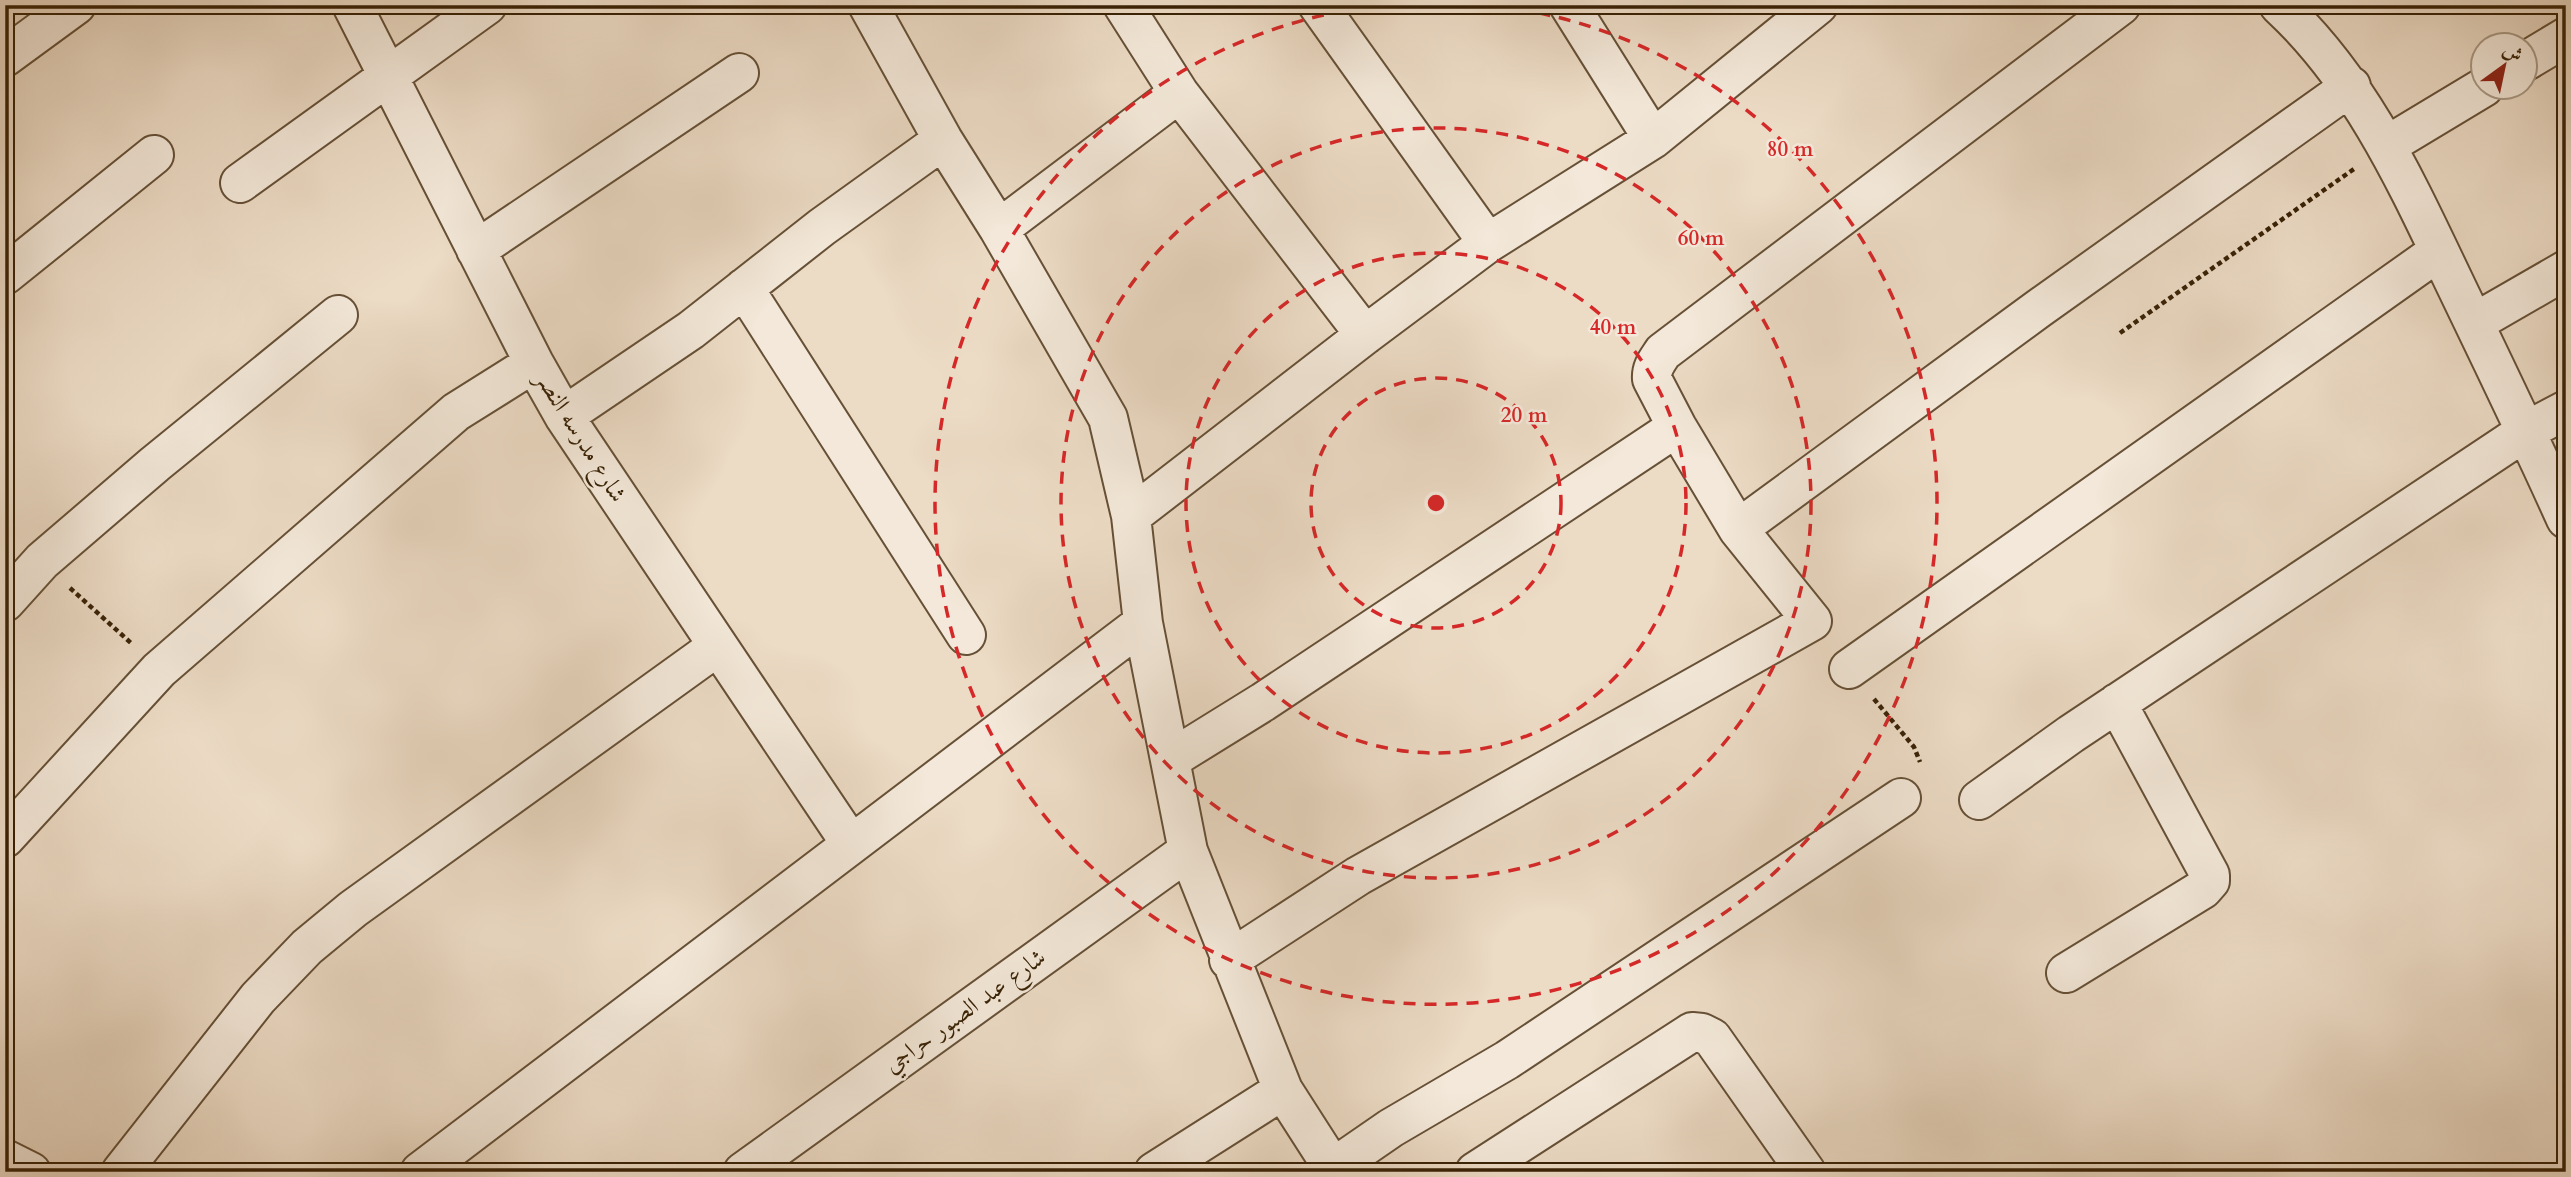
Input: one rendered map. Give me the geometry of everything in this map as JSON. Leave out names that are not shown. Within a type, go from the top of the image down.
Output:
[{"type":"street","points":[[5,57],[76,5]]},
{"type":"street","name":"شارع مدرسه النصر","points":[[352,5],[534,363],[564,416],[851,844]]},
{"type":"street","points":[[240,183],[487,5]]},
{"type":"street","points":[[868,5],[943,140],[999,229],[1108,418],[1131,516],[1143,622],[1188,851],[1283,1090],[1334,1170],[1391,1128],[1507,1060],[1902,798]]},
{"type":"street","points":[[1123,5],[1179,93],[1365,334]]},
{"type":"street","points":[[1318,5],[1488,243]]},
{"type":"street","points":[[1569,5],[1653,139]]},
{"type":"street","points":[[1131,516],[1365,334],[1488,243],[1653,139],[1818,5]]},
{"type":"street","points":[[1230,960],[1358,876],[1812,621],[1738,528],[1676,427],[1652,379],[1651,372],[1655,363],[1663,352],[2121,5]]},
{"type":"street","points":[[2279,5],[2308,32],[2351,86],[2386,146],[2474,323],[2566,519]]},
{"type":"street","points":[[2540,52],[2566,37]]},
{"type":"street","points":[[476,250],[739,74]]},
{"type":"street","points":[[1738,528],[2038,309],[2351,86]]},
{"type":"street","points":[[999,229],[1179,93]]},
{"type":"street","points":[[2386,146],[2470,95]]},
{"type":"street","points":[[564,416],[691,330],[822,227],[943,140]]},
{"type":"street","points":[[5,275],[154,155]]},
{"type":"street","points":[[1849,669],[2439,251]]},
{"type":"street","points":[[2474,323],[2566,270]]},
{"type":"street","points":[[744,288],[966,635]]},
{"type":"street","points":[[5,602],[42,561],[155,464],[338,315]]},
{"type":"street","points":[[5,838],[159,670],[456,412],[534,363]]},
{"type":"street","points":[[1979,800],[2117,703],[2526,431],[2566,410]]},
{"type":"street","points":[[1171,759],[1263,702],[1676,427]]},
{"type":"street","points":[[420,1172],[1143,622]]},
{"type":"street","points":[[121,1172],[258,998],[307,947],[353,909],[718,646]]},
{"type":"street","points":[[2066,973],[2203,890],[2210,881],[2210,875],[2117,703]]},
{"type":"street","name":"شارع عبد الصبور حراجي","points":[[743,1172],[1188,851]]},
{"type":"street","points":[[1475,1172],[1677,1039],[1692,1032],[1712,1038],[1807,1172]]},
{"type":"street","points":[[1154,1172],[1283,1090]]},
{"type":"street","points":[[5,1159],[31,1172]]},
{"type":"path","points":[[2120,333],[2386,146]]},
{"type":"path","points":[[42,561],[159,670]]},
{"type":"path","points":[[1849,669],[1914,747],[1922,765],[1916,781],[1902,798]]}]
